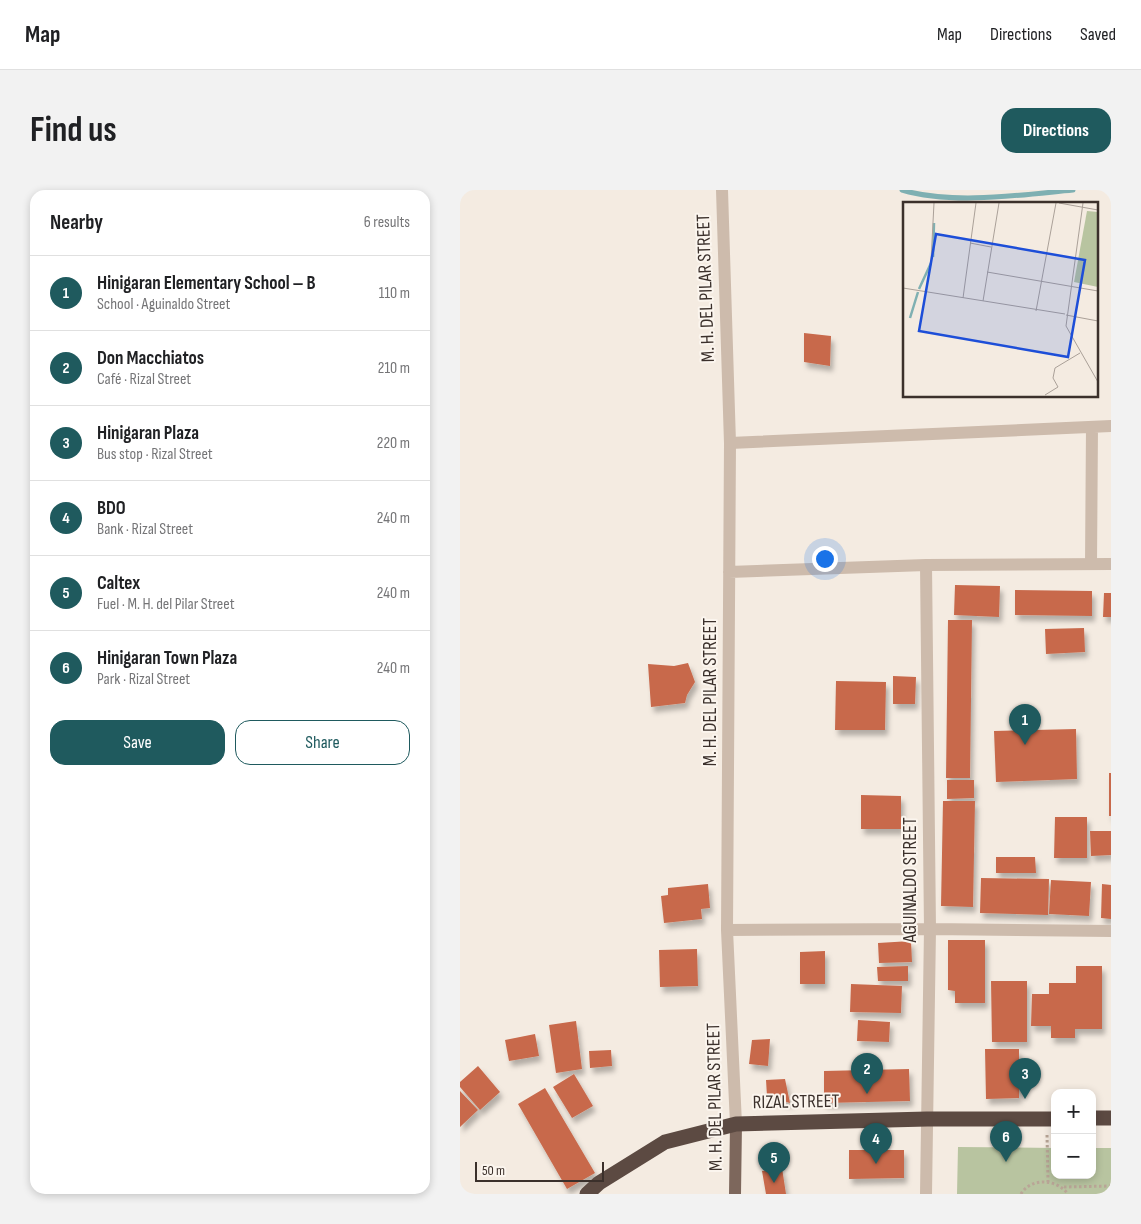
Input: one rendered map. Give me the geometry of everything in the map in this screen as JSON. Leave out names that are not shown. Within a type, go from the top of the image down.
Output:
[{"type":"highway","points":[[1096,1118],[1111,1118]]},
{"type":"highway","name":"RIZAL STREET","points":[[587,1194],[599,1183],[664,1142],[736,1124],[927,1119],[1051,1119]]},
{"type":"main road","name":"M. H. DEL PILAR STREET","points":[[735,1194],[736,1124]]},
{"type":"street","name":"M. H. DEL PILAR STREET","points":[[722,190],[730,443],[727,930],[736,1124]]},
{"type":"street","points":[[730,443],[1111,426]]},
{"type":"street","points":[[1091,564],[1092,427]]},
{"type":"street","points":[[729,572],[926,565],[1111,564]]},
{"type":"street","name":"AGUINALDO STREET","points":[[926,565],[930,929],[926,1194]]},
{"type":"street","points":[[727,930],[930,929],[1111,931]]},
{"type":"path","points":[[1048,1182],[1051,1119]]},
{"type":"path","points":[[1021,1194],[1030,1185],[1048,1182],[1063,1187],[1111,1186]]},
{"type":"path","points":[[1063,1187],[1068,1194]]},
{"type":"green space","points":[[958,1147],[1051,1148],[1051,1179],[1096,1179],[1096,1148],[1111,1148],[1111,1194],[957,1194]]},
{"type":"building","points":[[804,333],[831,336],[830,366],[804,362]]},
{"type":"building","points":[[955,585],[1000,586],[999,617],[954,615]]},
{"type":"building","points":[[1015,590],[1092,591],[1092,616],[1015,615]]},
{"type":"building","points":[[1104,593],[1111,593],[1111,617],[1103,617]]},
{"type":"building","points":[[948,620],[972,620],[970,778],[946,778]]},
{"type":"building","points":[[1084,628],[1085,652],[1046,654],[1045,629]]},
{"type":"building","points":[[688,663],[695,682],[687,695],[685,703],[651,707],[648,664],[674,666]]},
{"type":"building","points":[[893,676],[916,677],[915,704],[893,704]]},
{"type":"building","points":[[836,681],[886,682],[885,730],[835,730]]},
{"type":"building","points":[[1076,729],[1077,779],[996,782],[994,731]]},
{"type":"building","points":[[1109,773],[1111,773],[1111,816],[1109,816]]},
{"type":"building","points":[[947,780],[974,780],[974,798],[947,799]]},
{"type":"building","points":[[861,795],[901,796],[901,829],[861,829]]},
{"type":"building","points":[[943,801],[975,801],[973,907],[941,906]]},
{"type":"building","points":[[1055,817],[1087,817],[1087,858],[1054,858]]},
{"type":"building","points":[[1090,831],[1111,831],[1111,855],[1091,856]]},
{"type":"building","points":[[996,857],[1035,857],[1036,873],[996,873]]},
{"type":"building","points":[[981,878],[1049,879],[1048,915],[980,913]]},
{"type":"building","points":[[1051,880],[1091,882],[1089,916],[1049,914]]},
{"type":"building","points":[[708,884],[710,908],[701,909],[702,919],[664,923],[661,896],[668,895],[668,888]]},
{"type":"building","points":[[1102,884],[1111,885],[1111,919],[1101,918]]},
{"type":"building","points":[[948,940],[985,940],[985,1003],[955,1003],[955,991],[948,990]]},
{"type":"building","points":[[911,941],[912,962],[879,963],[878,943]]},
{"type":"building","points":[[697,949],[698,986],[660,987],[659,950]]},
{"type":"building","points":[[825,951],[825,984],[800,984],[800,952]]},
{"type":"building","points":[[908,966],[908,981],[878,981],[877,967]]},
{"type":"building","points":[[1076,966],[1102,966],[1102,1029],[1075,1029],[1075,1038],[1051,1038],[1051,1026],[1031,1026],[1032,994],[1049,994],[1049,983],[1076,983]]},
{"type":"building","points":[[991,981],[1027,981],[1027,1042],[992,1042]]},
{"type":"building","points":[[851,984],[902,986],[901,1013],[850,1012]]},
{"type":"building","points":[[858,1020],[890,1022],[889,1042],[857,1041]]},
{"type":"building","points":[[576,1021],[582,1069],[556,1073],[549,1025]]},
{"type":"building","points":[[535,1034],[539,1056],[509,1061],[505,1040]]},
{"type":"building","points":[[770,1039],[768,1066],[749,1064],[752,1040]]},
{"type":"building","points":[[985,1049],[1019,1049],[1019,1098],[986,1099]]},
{"type":"building","points":[[611,1050],[612,1066],[590,1068],[589,1051]]},
{"type":"building","points":[[478,1066],[500,1092],[480,1110],[460,1087],[460,1082]]},
{"type":"building","points":[[909,1069],[910,1101],[824,1103],[824,1071]]},
{"type":"building","points":[[574,1074],[593,1106],[572,1118],[553,1087]]},
{"type":"building","points":[[785,1079],[790,1103],[767,1096],[766,1080]]},
{"type":"building","points":[[545,1088],[595,1173],[567,1189],[518,1104]]},
{"type":"building","points":[[460,1091],[478,1110],[460,1127]]},
{"type":"building","points":[[849,1150],[904,1150],[904,1178],[849,1179]]},
{"type":"building","points":[[782,1168],[786,1194],[766,1194],[762,1171]]},
{"type":"waterway","points":[[902,190],[922,195],[965,198],[987,198],[1073,190]]},
{"type":"place","name":"Hinigaran Elementary School – B","points":[[1025,745]]},
{"type":"place","name":"Don Macchiatos","points":[[867,1094]]},
{"type":"place","name":"Hinigaran Plaza","points":[[1025,1099]]},
{"type":"place","name":"Hinigaran Town Plaza","points":[[1006,1162]]},
{"type":"place","name":"BDO","points":[[876,1164]]},
{"type":"place","name":"Caltex","points":[[774,1183]]}]
